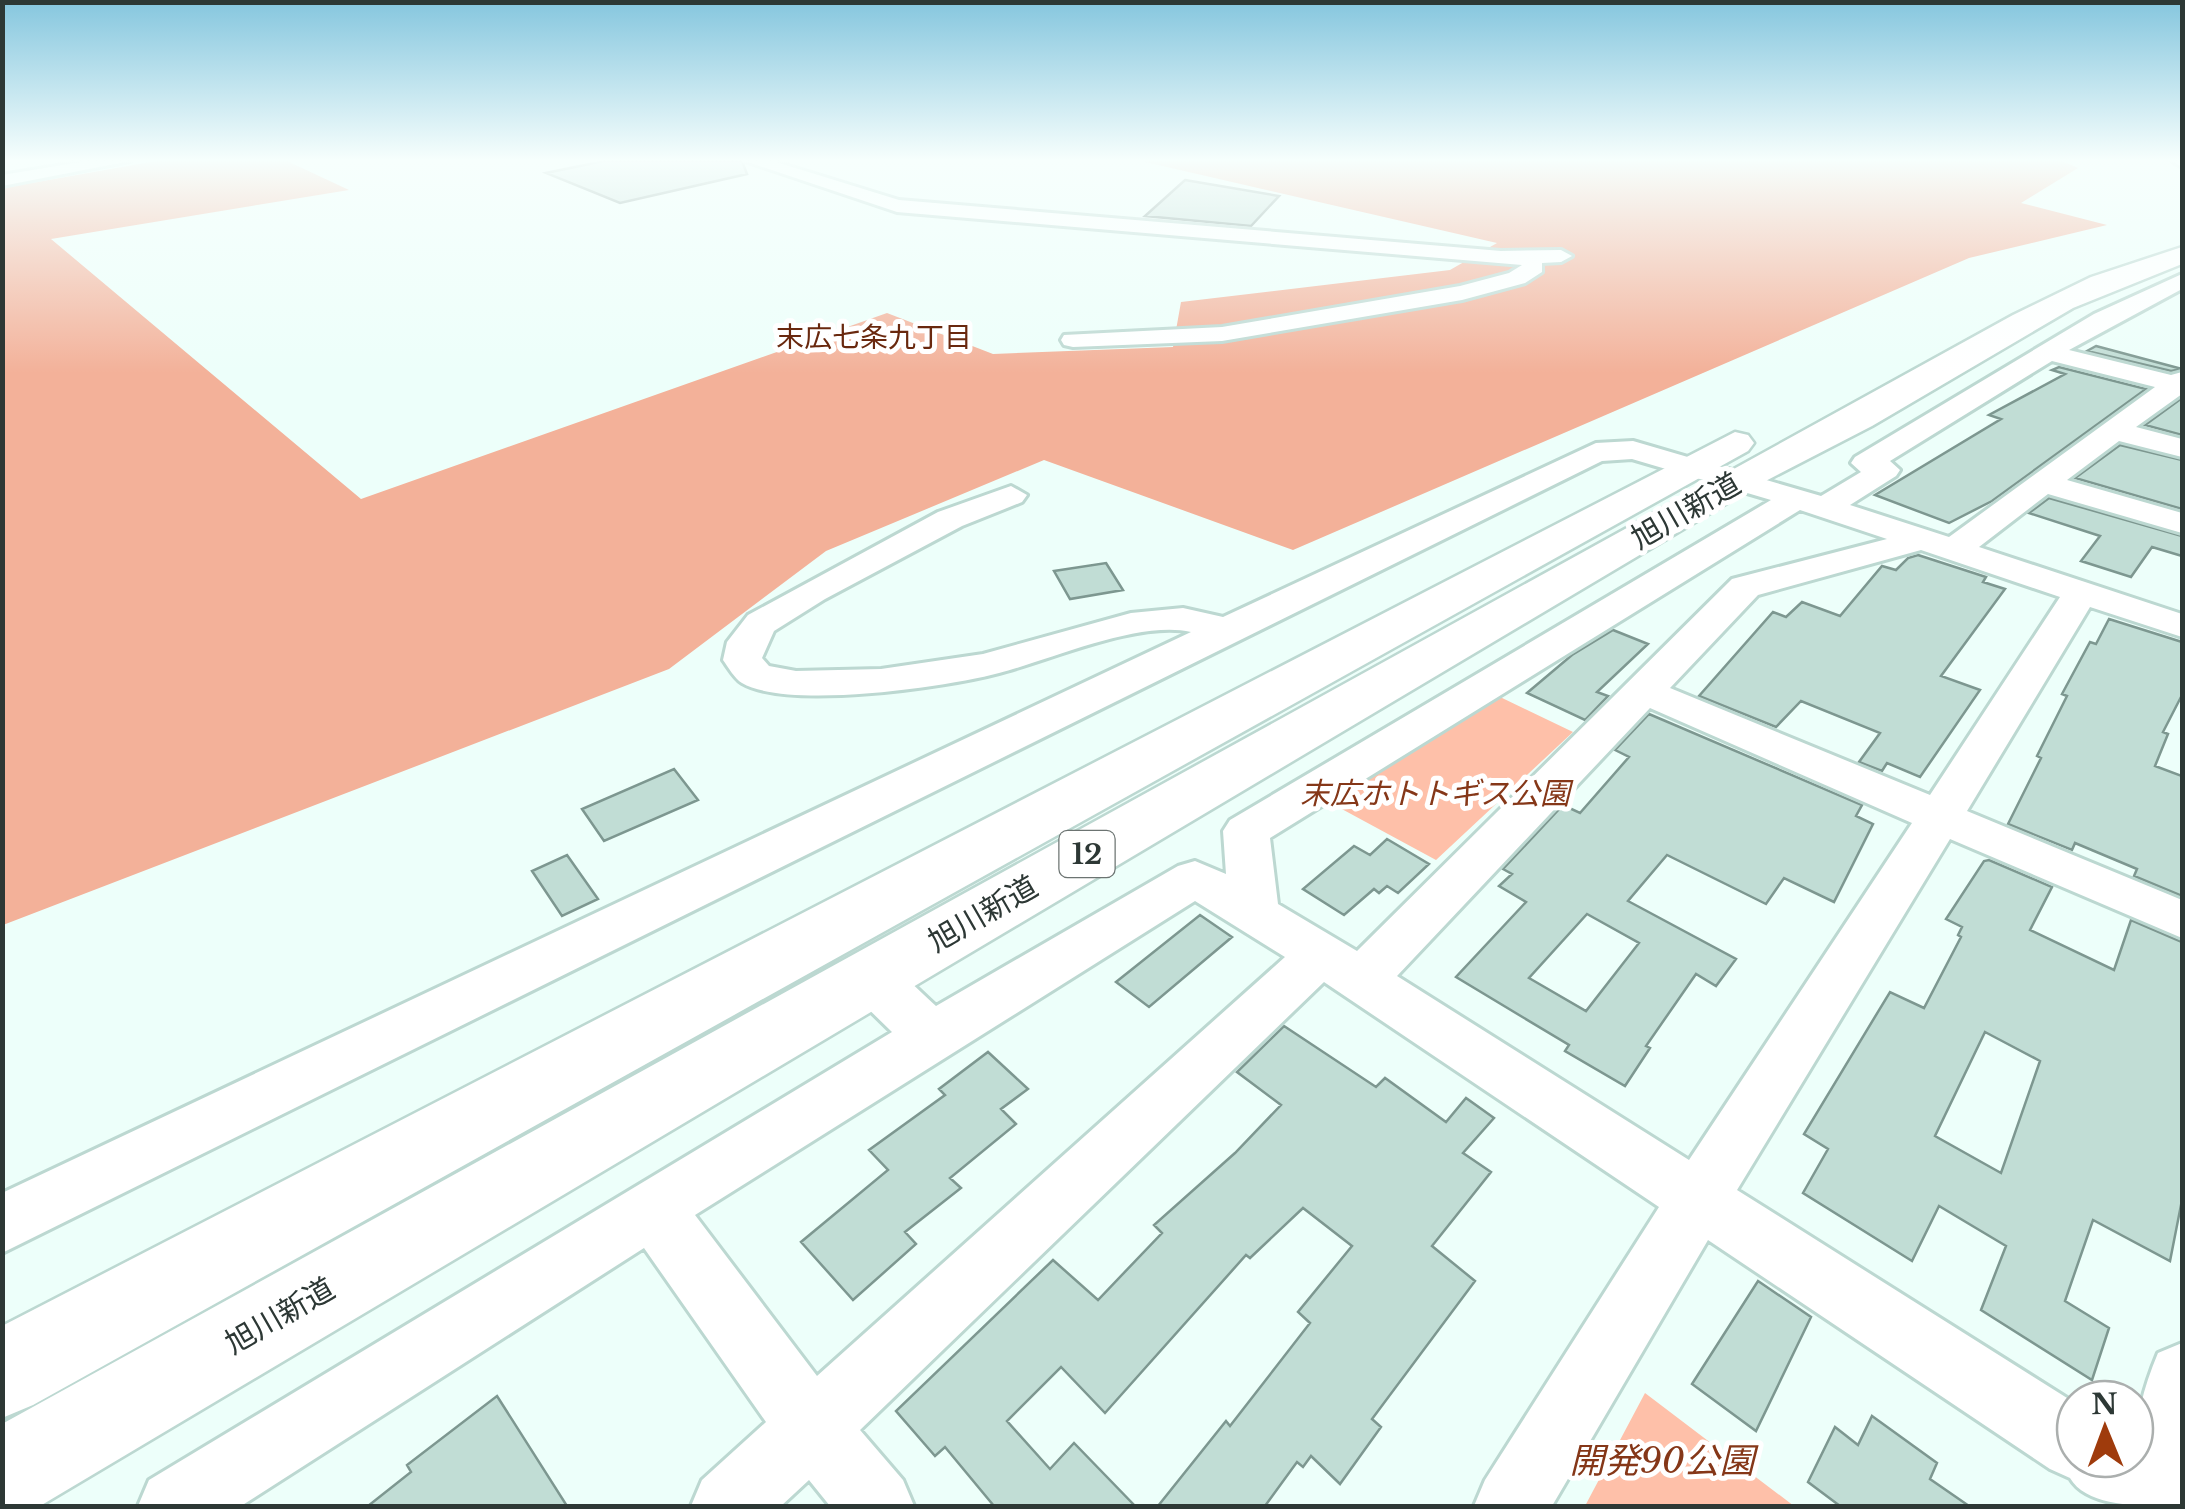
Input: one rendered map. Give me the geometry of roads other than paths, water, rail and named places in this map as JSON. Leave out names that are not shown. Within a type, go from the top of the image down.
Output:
[{"type":"highway","name":"旭川新道","points":[[2,1476],[870,978],[1716,472],[2027,292],[2106,258],[2182,237]]},
{"type":"highway","name":"旭川新道","points":[[2,1374],[1716,472],[1874,410],[2068,326],[2110,280],[2182,255]]},
{"type":"street","points":[[1218,231],[1560,256]]},
{"type":"street","points":[[1073,340],[1222,334],[1316,320],[1517,278],[1534,267],[1528,256]]},
{"type":"street","points":[[1254,913],[1246,832],[1811,503],[1885,470],[1866,463],[1935,424],[2068,326],[2182,281]]},
{"type":"street","points":[[728,1506],[812,1428],[1340,968],[1641,690],[1745,587],[1937,546],[2040,482],[2180,383],[2068,326]]},
{"type":"street","points":[[1874,410],[1935,424]]},
{"type":"street","points":[[2112,430],[2182,448]]},
{"type":"street","points":[[2,1224],[1596,452],[1633,450],[1716,472],[2182,626]]},
{"type":"street","points":[[2040,482],[2182,523]]},
{"type":"street","points":[[1011,496],[950,519],[812,591],[761,623],[746,642],[742,660],[756,675],[796,682],[881,680],[986,665],[1131,624],[1183,619],[1226,629]]},
{"type":"street","points":[[1511,1506],[1697,1200],[1942,818],[2080,593]]},
{"type":"street","points":[[1641,690],[2182,920]]},
{"type":"street","points":[[175,1506],[932,1035],[1196,878],[2055,1431]]},
{"type":"street","points":[[870,978],[932,1035]]},
{"type":"street","points":[[654,1210],[812,1428],[877,1506]]},
{"type":"street","points":[[2136,1483],[2170,1427],[2182,1377]]},
{"type":"district","name":"末広七条九丁目","points":[[874,337]]},
{"type":"park label","name":"末広ホトトギス公園","points":[[1435,794]]},
{"type":"park label","name":"開発90公園","points":[[1662,1461]]}]
